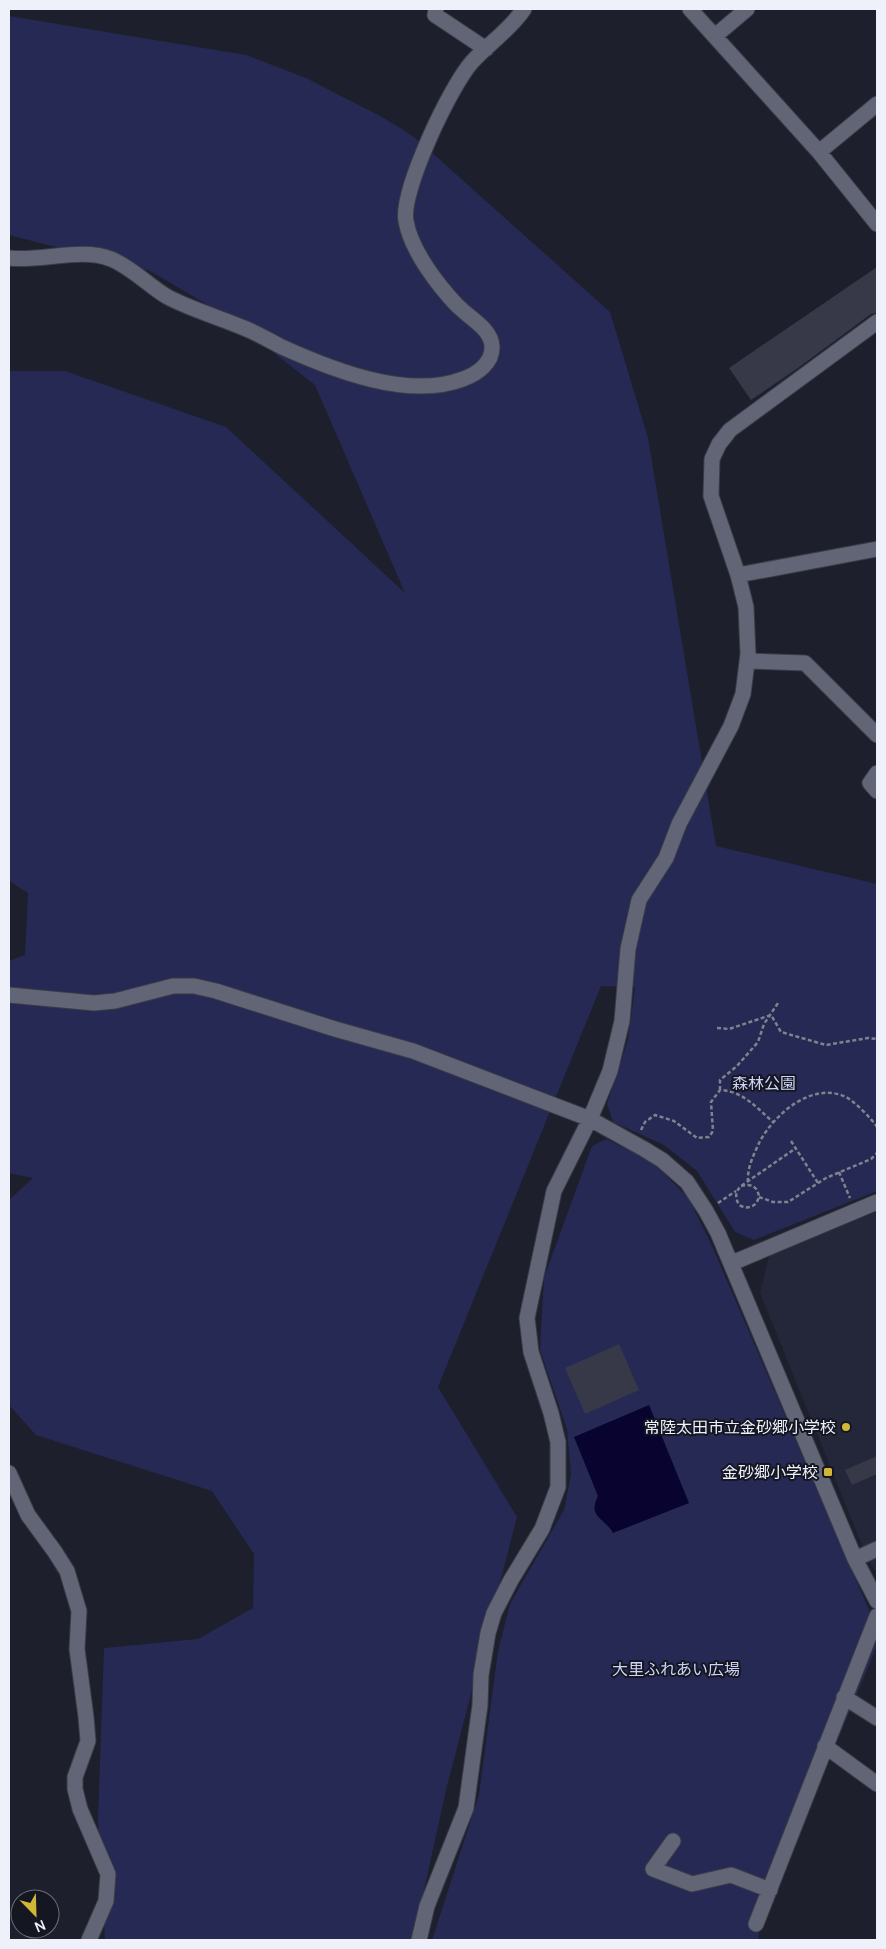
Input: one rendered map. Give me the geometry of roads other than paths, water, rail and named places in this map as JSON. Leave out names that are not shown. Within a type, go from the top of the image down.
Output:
[{"type":"street","points":[[436,9],[435,15],[486,49]]},
{"type":"street","points":[[9,258],[98,254],[114,260],[168,297],[247,329],[318,361],[343,371],[375,380],[408,386],[436,386],[474,375],[486,364],[492,354],[492,343],[489,335],[441,288],[414,245],[405,212],[411,185],[450,95],[472,62],[515,22],[524,9]]},
{"type":"street","points":[[690,9],[819,152],[877,224]]},
{"type":"street","points":[[714,36],[746,9]]},
{"type":"street","points":[[819,152],[877,104]]},
{"type":"street","points":[[419,1940],[426,1906],[466,1808],[480,1705],[481,1675],[488,1633],[494,1613],[511,1580],[542,1529],[558,1486],[558,1442],[551,1413],[531,1352],[527,1318],[554,1191],[590,1119],[610,1070],[622,1021],[628,949],[639,900],[666,858],[679,824],[731,726],[743,694],[747,661],[746,607],[738,575],[711,496],[712,459],[718,444],[745,417],[877,322]]},
{"type":"street","points":[[738,575],[877,549]]},
{"type":"street","points":[[747,661],[805,663],[877,735]]},
{"type":"street","points":[[877,773],[870,783],[877,791]]},
{"type":"street","points":[[9,995],[94,1003],[164,988],[194,986],[216,991],[335,1029],[413,1051],[590,1119],[662,1160],[687,1182],[706,1211],[732,1263],[854,1559],[877,1601]]},
{"type":"street","points":[[732,1263],[877,1202]]},
{"type":"street","points":[[9,1473],[28,1515],[56,1552],[67,1571],[79,1611],[77,1649],[88,1741],[75,1777],[75,1789],[80,1809],[108,1874],[106,1901],[89,1940]]},
{"type":"street","points":[[854,1559],[877,1549]]},
{"type":"street","points":[[756,1924],[877,1616]]},
{"type":"street","points":[[844,1697],[877,1718]]},
{"type":"street","points":[[825,1746],[877,1784]]},
{"type":"street","points":[[673,1841],[652,1869],[692,1884],[731,1875],[770,1890]]},
{"type":"place","name":"常陸太田市立金砂郷小学校","points":[[846,1427]]},
{"type":"place","name":"金砂郷小学校","points":[[828,1472]]},
{"type":"park label","name":"森林公園","points":[[764,1083]]},
{"type":"park label","name":"大里ふれあい広場","points":[[676,1669]]}]
